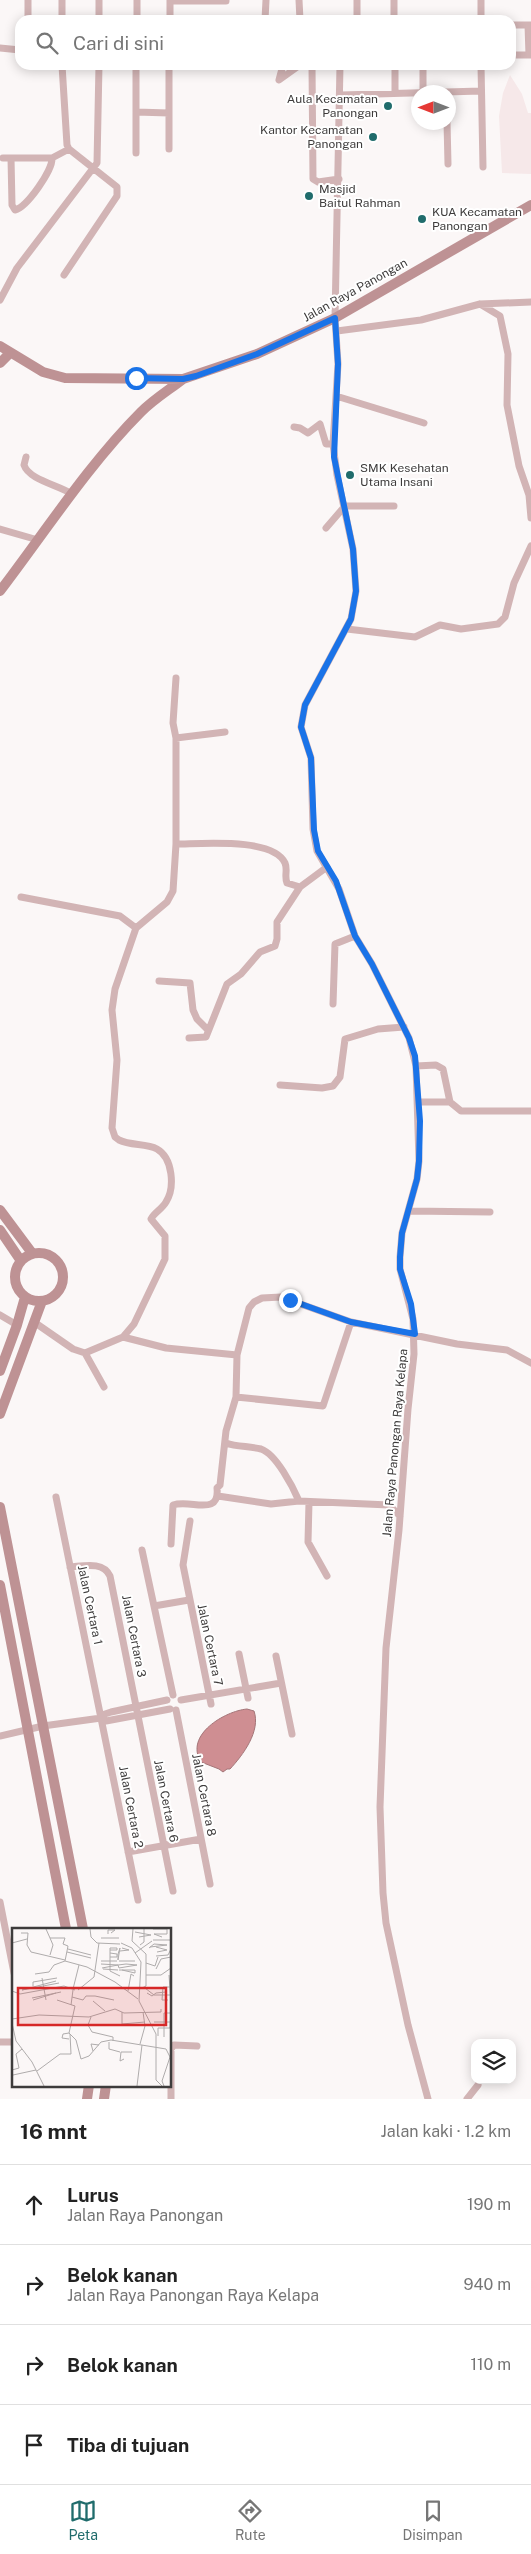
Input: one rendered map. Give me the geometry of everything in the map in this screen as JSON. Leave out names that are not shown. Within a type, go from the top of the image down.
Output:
[{"type":"street","points":[[28,0],[28,15]]},
{"type":"street","points":[[62,0],[62,15]]},
{"type":"street","points":[[99,0],[99,15]]},
{"type":"street","points":[[136,15],[137,0]]},
{"type":"street","points":[[265,15],[266,0]]},
{"type":"street","points":[[299,0],[300,15]]},
{"type":"street","points":[[357,0],[357,15]]},
{"type":"street","points":[[394,0],[394,15]]},
{"type":"street","points":[[481,0],[481,15]]},
{"type":"street","points":[[170,15],[170,1],[226,1]]},
{"type":"street","points":[[516,25],[529,25],[530,55],[516,55]]},
{"type":"street","points":[[0,48],[15,50]]},
{"type":"street","points":[[62,70],[65,126],[69,150],[117,187],[118,196],[64,275]]},
{"type":"street","points":[[0,300],[17,268],[94,168],[97,157],[99,70]]},
{"type":"street","points":[[136,70],[136,153]]},
{"type":"street","points":[[169,70],[169,150]]},
{"type":"street","points":[[282,70],[279,80],[293,70]]},
{"type":"street","points":[[312,70],[314,179],[318,182],[338,179]]},
{"type":"street","name":"Jalan Raya Panongan Raya Kelapa","points":[[340,70],[335,318],[338,364],[333,444],[337,475],[353,549],[356,591],[355,606],[347,629],[323,669],[302,716],[301,727],[311,758],[315,840],[318,851],[339,888],[355,936],[372,964],[412,1043],[416,1066],[419,1161],[400,1246],[400,1269],[411,1304],[415,1334],[400,1516],[386,1648],[382,1714],[380,1807],[386,1923],[404,2007],[428,2099]]},
{"type":"street","points":[[395,70],[395,93]]},
{"type":"street","points":[[423,70],[424,85]]},
{"type":"street","points":[[481,70],[483,167]]},
{"type":"street","points":[[456,92],[481,91]]},
{"type":"street","points":[[341,95],[411,92]]},
{"type":"street","points":[[136,112],[170,113]]},
{"type":"street","points":[[448,130],[448,164]]},
{"type":"street","points":[[52,158],[51,170],[25,204],[15,210],[12,205],[7,158],[52,158],[69,150]]},
{"type":"street","name":"Jalan Raya Panongan","points":[[0,346],[9,354],[43,372],[65,378],[183,379],[257,354],[335,318],[531,205]]},
{"type":"street","points":[[337,331],[421,320],[480,304],[531,302]]},
{"type":"street","points":[[480,304],[500,316],[502,332],[507,344],[507,404],[519,466],[529,495],[531,518]]},
{"type":"street","points":[[0,363],[9,354]]},
{"type":"street","points":[[162,379],[166,392]]},
{"type":"street","name":"Jalan Raya Panongan","points":[[0,591],[72,494],[142,412],[183,379]]},
{"type":"street","points":[[336,396],[424,423]]},
{"type":"street","points":[[294,427],[308,433],[320,424],[326,444],[333,444]]},
{"type":"street","points":[[26,457],[24,465],[28,473],[45,480],[52,486],[60,486],[72,494]]},
{"type":"street","points":[[326,528],[345,506],[394,506]]},
{"type":"street","points":[[0,529],[38,540]]},
{"type":"street","points":[[347,629],[415,637],[440,625],[460,629],[498,624],[505,618],[514,583],[531,546]]},
{"type":"street","points":[[34,1322],[73,1349],[85,1353],[123,1338],[138,1318],[165,1259],[165,1236],[151,1219],[168,1199],[171,1181],[169,1168],[161,1152],[151,1147],[124,1142],[115,1137],[112,1128],[117,1060],[112,1022],[113,1000],[136,928],[162,908],[170,898],[174,882],[176,738],[173,723],[176,678]]},
{"type":"street","points":[[176,738],[225,732]]},
{"type":"street","points":[[176,844],[232,844],[262,848],[279,857],[285,863],[287,882],[300,886]]},
{"type":"street","points":[[189,1038],[204,1038],[227,984],[241,974],[260,952],[271,949],[276,944],[277,922],[300,886],[328,867]]},
{"type":"street","points":[[21,897],[120,916],[136,928]]},
{"type":"street","points":[[333,1004],[335,944],[355,936]]},
{"type":"street","points":[[159,981],[190,983],[193,1010],[197,1019],[208,1030]]},
{"type":"street","points":[[280,1084],[322,1088],[333,1086],[340,1077],[345,1039],[378,1029],[404,1027]]},
{"type":"street","points":[[416,1066],[436,1066],[443,1069],[450,1102],[461,1111],[531,1111]]},
{"type":"street","points":[[418,1102],[450,1102]]},
{"type":"street","points":[[0,1210],[32,1253]]},
{"type":"street","points":[[409,1211],[490,1212]]},
{"type":"street","points":[[0,1230],[20,1261]]},
{"type":"street","points":[[38,1252],[52,1256],[57,1260],[63,1272],[59,1291],[54,1296],[42,1301],[25,1297],[18,1289],[14,1278],[20,1261],[32,1253],[38,1252]]},
{"type":"street","points":[[0,1371],[18,1325],[25,1297]]},
{"type":"street","points":[[171,1544],[173,1505],[181,1503],[212,1505],[216,1503],[226,1443],[226,1431],[236,1397],[237,1355],[249,1308],[254,1302],[262,1298],[281,1297],[351,1322],[457,1344],[507,1350],[531,1363]]},
{"type":"street","points":[[0,1414],[42,1301]]},
{"type":"street","points":[[0,1315],[18,1325]]},
{"type":"street","points":[[236,1397],[323,1406],[351,1322]]},
{"type":"street","points":[[123,1338],[166,1348],[237,1355]]},
{"type":"street","points":[[85,1353],[104,1387]]},
{"type":"street","points":[[226,1443],[269,1453],[289,1478],[299,1501]]},
{"type":"street","points":[[218,1496],[272,1504],[299,1501],[389,1504],[400,1516]]},
{"type":"street","name":"Jalan Certara 1","points":[[56,1497],[101,1718]]},
{"type":"street","points":[[309,1502],[308,1542],[327,1576]]},
{"type":"street","points":[[0,1507],[83,1928]]},
{"type":"street","name":"Jalan Certara 7","points":[[190,1521],[182,1565],[211,1704]]},
{"type":"street","name":"Jalan Certara 8","points":[[142,1550],[170,1698],[210,1884]]},
{"type":"street","name":"Jalan Certara 3","points":[[70,1567],[97,1565],[107,1570],[138,1715]]},
{"type":"street","points":[[0,1585],[66,1928]]},
{"type":"street","points":[[154,1606],[189,1600]]},
{"type":"street","points":[[239,1654],[248,1698]]},
{"type":"street","points":[[276,1656],[292,1734]]},
{"type":"street","points":[[0,1736],[43,1726],[101,1718],[105,1714],[170,1698],[181,1700],[281,1683]]},
{"type":"street","points":[[101,1718],[106,1721],[173,1710],[181,1706],[181,1700]]},
{"type":"street","name":"Jalan Certara 6","points":[[138,1715],[173,1892]]},
{"type":"street","name":"Jalan Certara 2","points":[[101,1718],[138,1900]]},
{"type":"street","points":[[128,1852],[201,1839]]},
{"type":"street","points":[[0,1902],[12,1963]]},
{"type":"street","points":[[171,2099],[171,2049],[174,2045],[197,2046]]},
{"type":"street","points":[[467,2099],[478,2085]]},
{"type":"street","points":[[87,2099],[89,2086]]},
{"type":"street","points":[[104,2099],[106,2086]]},
{"type":"shaded area","points":[[510,75],[522,94],[528,113],[531,113],[531,174],[502,173],[499,116],[503,93]]},
{"type":"shaded area","points":[[247,1709],[254,1711],[255,1727],[250,1742],[230,1769],[223,1772],[201,1762],[197,1752],[202,1734],[209,1726],[228,1714]]},
{"type":"place","name":"Aula Kecamatan Panongan","points":[[388,106]]},
{"type":"place","name":"Kantor Kecamatan Panongan","points":[[373,137]]},
{"type":"place","name":"Masjid Baitul Rahman","points":[[309,196]]},
{"type":"place","name":"KUA Kecamatan Panongan","points":[[422,219]]},
{"type":"place","name":"SMK Kesehatan Utama Insani","points":[[350,475]]},
{"type":"route","points":[[136,378],[183,379],[196,376],[257,354],[335,318],[338,364],[333,444],[337,475],[353,549],[356,591],[355,606],[347,629],[323,669],[305,705],[301,727],[310,750],[314,794],[314,830],[318,851],[336,881],[355,936],[372,964],[391,1005],[412,1043],[415,1056],[420,1121],[420,1151],[417,1179],[400,1246],[400,1269],[411,1304],[415,1334],[351,1322],[290,1300]]}]
